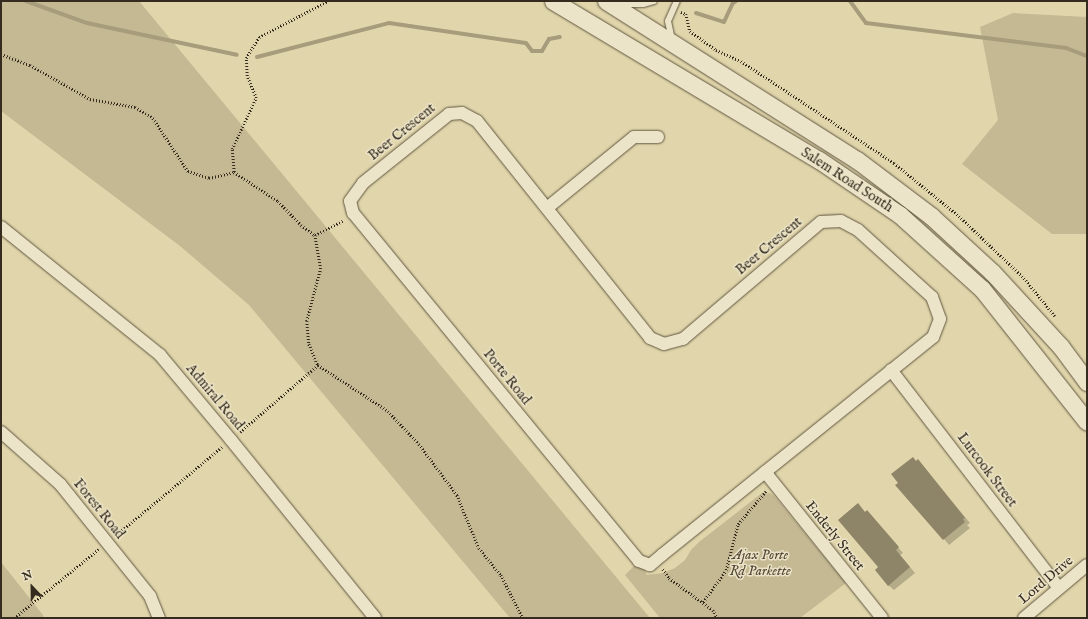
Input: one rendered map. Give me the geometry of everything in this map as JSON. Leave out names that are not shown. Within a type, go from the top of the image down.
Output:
[{"type":"main road","name":"Salem Road South","points":[[554,1],[819,160],[900,215],[982,289],[1087,422]]},
{"type":"main road","name":"Salem Road South","points":[[607,2],[857,160],[930,216],[992,272],[1061,347],[1087,382]]},
{"type":"street","name":"Beer Crescent","points":[[350,201],[363,183],[449,114],[462,113],[477,122],[650,338],[664,344],[683,339],[821,222],[841,221],[858,230],[932,297],[940,319],[933,337],[650,564]]},
{"type":"street","points":[[546,208],[634,137],[658,137]]},
{"type":"street","name":"Porte Road","points":[[350,201],[353,213],[639,561],[650,564]]},
{"type":"street","name":"Admiral Road","points":[[1,227],[160,355],[375,618]]},
{"type":"street","name":"Lurcook Street","points":[[891,370],[1059,588]]},
{"type":"street","name":"Forest Road","points":[[1,432],[60,484],[150,596],[159,618]]},
{"type":"street","name":"Enderly Street","points":[[765,472],[882,618]]},
{"type":"street","name":"Lord Drive","points":[[1024,618],[1087,566]]},
{"type":"lane","points":[[607,2],[643,4],[654,1]]},
{"type":"lane","points":[[672,43],[668,21],[677,1]]},
{"type":"path","points":[[234,172],[232,149],[256,98],[247,76],[246,58],[259,37],[328,1]]},
{"type":"path","points":[[1,54],[30,65],[90,99],[135,107],[153,118],[188,171],[209,178],[234,172],[278,201],[314,235],[321,268],[307,321],[309,344],[318,365],[388,412],[419,444],[457,495],[479,548],[502,575],[523,618]]},
{"type":"path","points":[[314,235],[343,221]]},
{"type":"path","points":[[14,618],[231,440],[318,365]]},
{"type":"path","points":[[703,602],[726,570],[738,524],[760,500],[762,494],[774,484]]},
{"type":"path","points":[[662,569],[669,578],[713,610],[717,618]]},
{"type":"green space","points":[[1,1],[139,1],[650,618],[510,618],[249,305],[180,246],[1,111]]},
{"type":"green space","points":[[1013,13],[1087,17],[1087,234],[1052,234],[962,164],[998,120],[980,27]]},
{"type":"green space","name":"Ajax Porte Rd Parkette","points":[[762,493],[770,493],[774,496],[846,583],[800,618],[660,618],[625,575],[639,561],[647,575],[663,573],[675,568],[685,560],[691,550],[699,542]]},
{"type":"green space","points":[[1,562],[43,615],[44,618],[1,618]]},
{"type":"building","points":[[913,457],[916,461],[918,459],[965,518],[963,519],[965,522],[943,540],[895,485],[898,483],[891,474]]},
{"type":"building","points":[[858,503],[865,512],[867,510],[899,547],[896,550],[910,567],[888,586],[875,570],[878,567],[838,520]]},
{"type":"waterway","points":[[26,1],[87,23],[237,55]]},
{"type":"waterway","points":[[696,13],[724,22],[733,3],[736,1]]},
{"type":"waterway","points":[[850,1],[866,23],[1066,48],[1087,56]]},
{"type":"waterway","points":[[257,57],[389,23],[526,43],[532,51],[542,51],[549,39],[560,37]]}]
